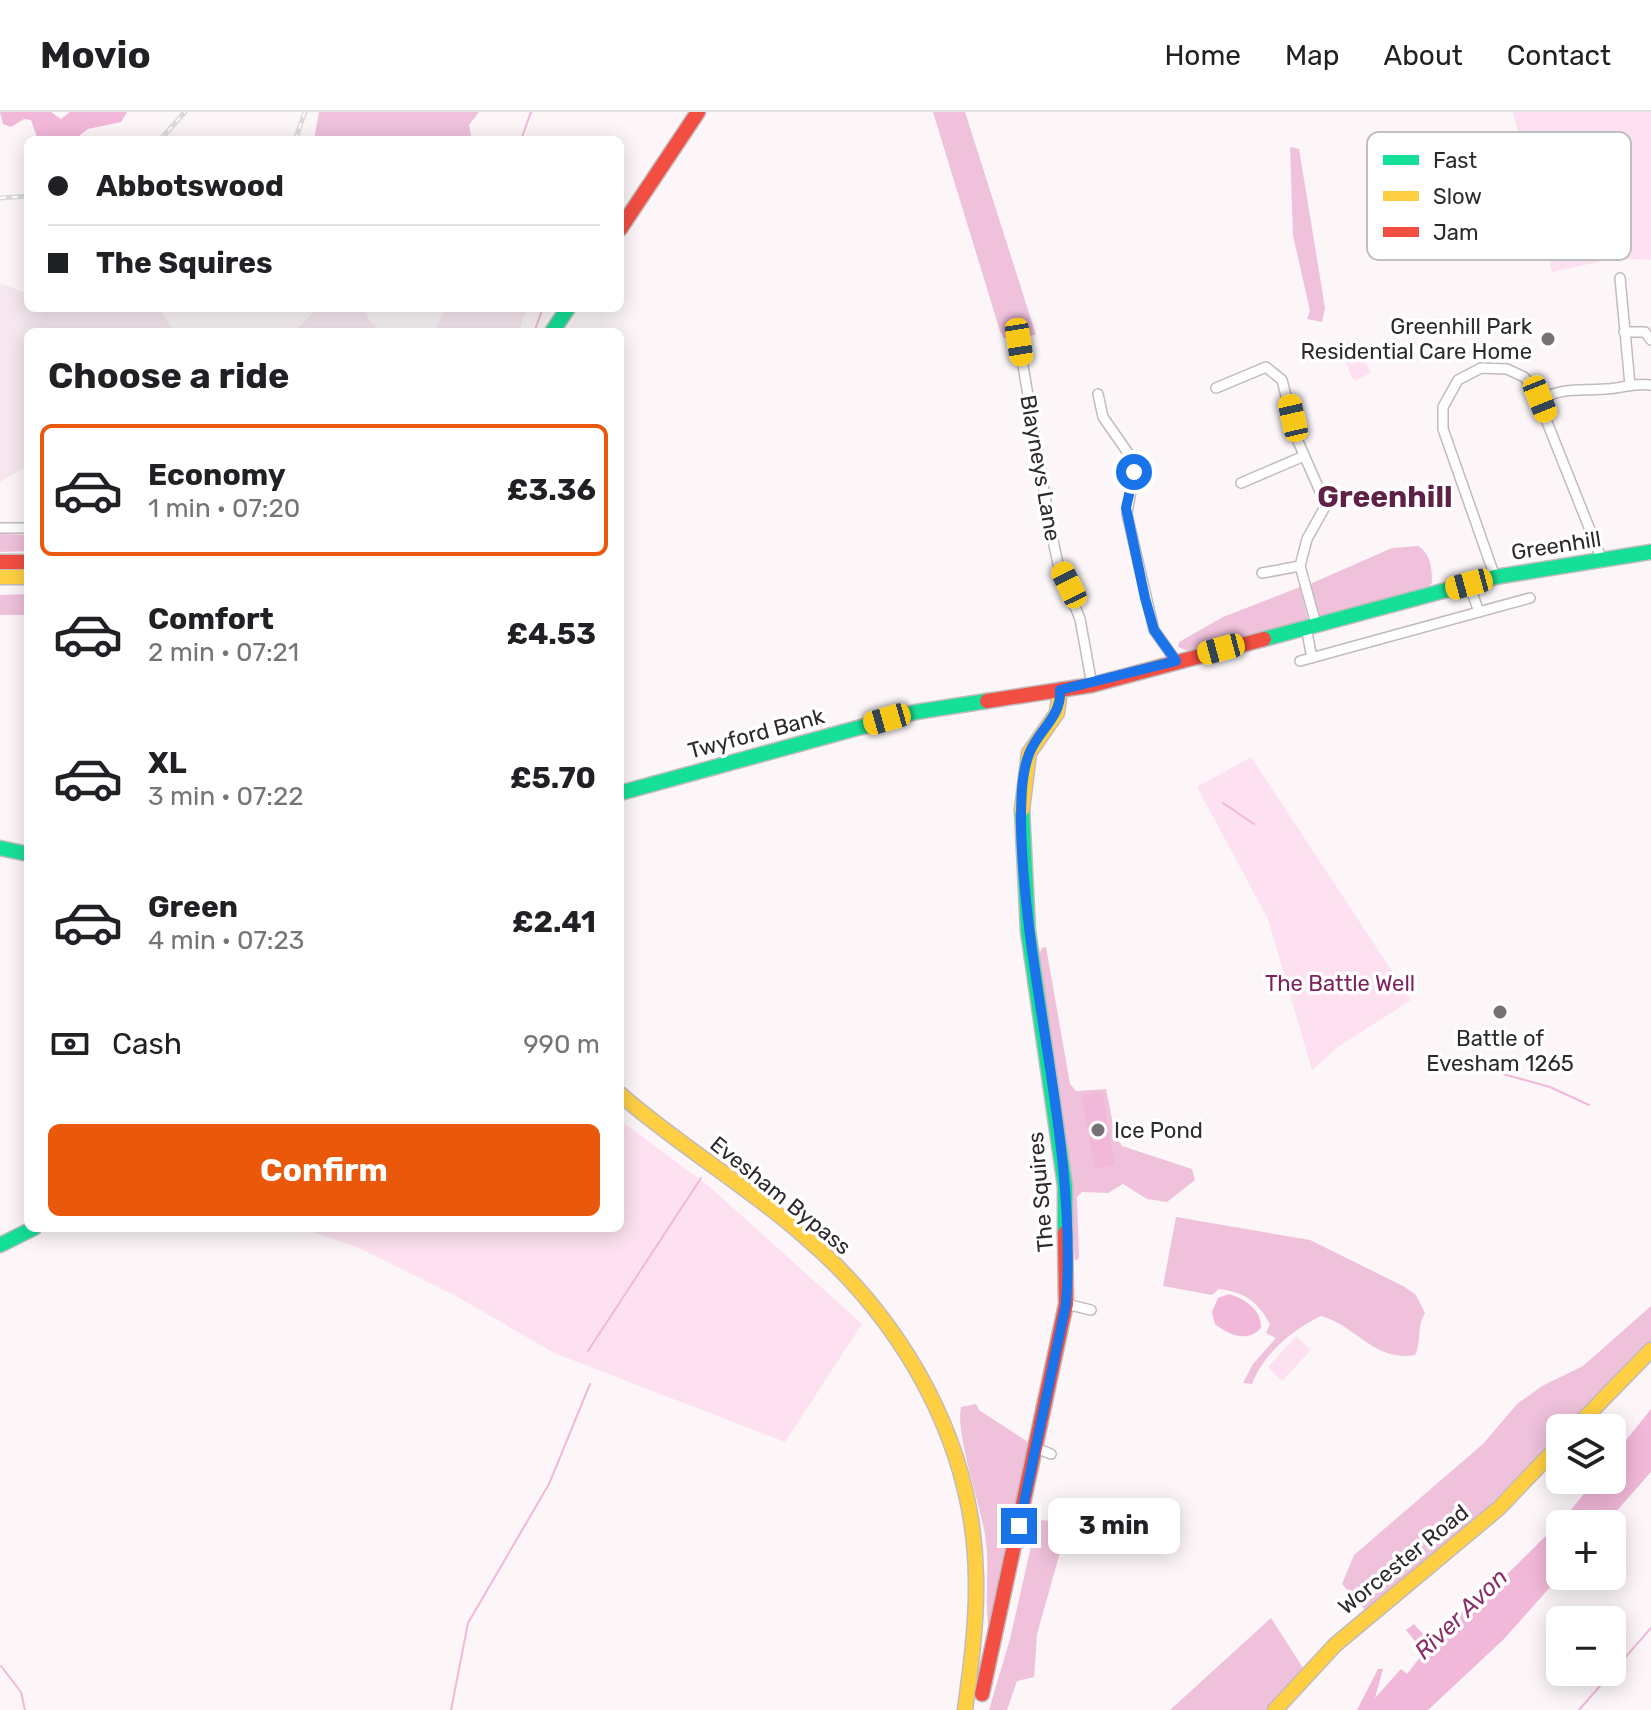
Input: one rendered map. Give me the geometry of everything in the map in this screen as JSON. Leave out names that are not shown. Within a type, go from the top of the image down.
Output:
[{"type":"main road","points":[[624,223],[698,112]]},
{"type":"main road","name":"Greenhill","points":[[1092,685],[1495,577],[1547,566],[1651,552]]},
{"type":"main road","points":[[0,562],[24,562]]},
{"type":"main road","points":[[0,577],[24,577]]},
{"type":"main road","name":"Twyford Bank","points":[[624,792],[916,712],[1015,694],[1092,685]]},
{"type":"main road","name":"The Squires","points":[[982,1694],[1066,1304],[1065,1186],[1028,931],[1021,822],[1029,753],[1057,713],[1060,690]]},
{"type":"main road","points":[[0,848],[24,853]]},
{"type":"main road","name":"Evesham Bypass","points":[[624,1097],[793,1227],[849,1278],[886,1319],[933,1393],[962,1471],[974,1537],[978,1606],[965,1710]]},
{"type":"main road","points":[[0,1245],[26,1232]]},
{"type":"main road","points":[[1589,1414],[1651,1350]]},
{"type":"main road","name":"Worcester Road","points":[[1275,1710],[1335,1645],[1499,1508],[1546,1459]]},
{"type":"street","points":[[1620,278],[1630,385]]},
{"type":"street","points":[[1624,332],[1648,333],[1651,340]]},
{"type":"street","name":"Blayneys Lane","points":[[1019,342],[1058,564],[1080,619],[1092,685]]},
{"type":"street","points":[[1216,388],[1268,362],[1286,389],[1304,456],[1326,505],[1302,551],[1300,566],[1311,626],[1312,658]]},
{"type":"street","points":[[1495,577],[1443,429],[1443,407],[1452,387],[1465,375],[1494,366],[1524,377],[1540,399],[1602,560]]},
{"type":"street","points":[[1540,399],[1574,387],[1608,390],[1630,385],[1651,385]]},
{"type":"street","points":[[1098,394],[1103,417],[1133,460],[1133,483],[1126,508],[1129,526],[1154,630],[1176,661]]},
{"type":"street","points":[[1241,483],[1304,456]]},
{"type":"street","points":[[0,528],[24,528]]},
{"type":"street","points":[[1262,573],[1300,566]]},
{"type":"street","points":[[1469,584],[1479,612]]},
{"type":"street","points":[[1300,661],[1530,598]]},
{"type":"street","points":[[1066,1304],[1091,1310]]},
{"type":"street","points":[[1033,1447],[1051,1454]]},
{"type":"shaded area","points":[[0,112],[51,112],[61,119],[70,112],[127,112],[121,122],[88,129],[79,136],[37,136],[31,120],[24,119],[11,127],[3,124]]},
{"type":"shaded area","points":[[319,112],[479,112],[469,125],[471,136],[315,136]]},
{"type":"shaded area","points":[[933,112],[965,112],[1036,335],[1004,338],[1000,331]]},
{"type":"shaded area","points":[[1290,147],[1299,149],[1325,308],[1322,322],[1307,319],[1310,311],[1293,235]]},
{"type":"shaded area","points":[[0,283],[24,292],[24,312],[161,312],[172,328],[24,328],[24,467],[0,482]]},
{"type":"shaded area","points":[[314,312],[364,312],[376,328],[298,328]]},
{"type":"shaded area","points":[[443,312],[525,312],[520,328],[437,328]]},
{"type":"shaded area","points":[[0,534],[24,535],[24,551],[0,552]]},
{"type":"shaded area","points":[[1418,546],[1426,553],[1431,567],[1432,583],[1426,588],[1319,618],[1310,584],[1392,548]]},
{"type":"shaded area","points":[[1300,587],[1308,620],[1191,652],[1178,647],[1179,642],[1223,617]]},
{"type":"shaded area","points":[[24,594],[24,615],[0,615],[0,595]]},
{"type":"shaded area","points":[[1046,947],[1070,1084],[1076,1091],[1106,1089],[1115,1134],[1122,1146],[1192,1169],[1195,1180],[1167,1202],[1147,1199],[1123,1184],[1108,1193],[1082,1192],[1077,1197],[1079,1258],[1075,1261],[1063,1124],[1038,957],[1042,948]]},
{"type":"shaded area","name":"Ice Pond","points":[[1102,1092],[1115,1165],[1095,1168],[1081,1096]]},
{"type":"shaded area","points":[[1176,1217],[1310,1240],[1403,1286],[1416,1295],[1425,1313],[1415,1355],[1388,1353],[1321,1316],[1280,1344],[1264,1362],[1252,1384],[1243,1383],[1253,1364],[1276,1338],[1266,1333],[1270,1324],[1250,1299],[1219,1289],[1212,1295],[1163,1286]]},
{"type":"shaded area","points":[[1229,1294],[1256,1311],[1261,1328],[1256,1333],[1238,1336],[1215,1324],[1212,1312],[1218,1298]]},
{"type":"shaded area","points":[[1651,1306],[1651,1343],[1580,1414],[1546,1414],[1546,1448],[1452,1543],[1366,1611],[1342,1584],[1354,1555],[1483,1444],[1517,1404],[1542,1386],[1583,1366]]},
{"type":"shaded area","points":[[976,1404],[979,1410],[1028,1442],[991,1640],[987,1614],[985,1535],[960,1419],[961,1407]]},
{"type":"shaded area","points":[[1651,1409],[1651,1472],[1617,1510],[1571,1510],[1584,1494],[1626,1494],[1626,1440]]},
{"type":"shaded area","points":[[1037,1520],[1054,1523],[1065,1535],[1037,1634],[1034,1677],[1017,1681],[1007,1710],[989,1710],[1010,1639]]},
{"type":"shaded area","points":[[1546,1536],[1548,1590],[1504,1639],[1428,1710],[1357,1710],[1378,1669],[1383,1669],[1375,1698],[1401,1669],[1407,1674],[1424,1652],[1406,1630],[1414,1624],[1432,1644],[1459,1622],[1466,1595],[1473,1597],[1469,1606],[1472,1609]]},
{"type":"shaded area","points":[[1271,1618],[1305,1671],[1268,1710],[1170,1710]]},
{"type":"green space","points":[[1513,112],[1651,112],[1651,260],[1631,259],[1631,132],[1518,132]]},
{"type":"green space","points":[[1549,260],[1608,260],[1552,272]]},
{"type":"green space","points":[[1355,339],[1371,373],[1354,381],[1338,347]]},
{"type":"green space","name":"The Battle Well","points":[[1251,757],[1411,1000],[1338,1047],[1312,1070],[1268,919],[1197,787]]},
{"type":"green space","points":[[624,1123],[710,1187],[862,1324],[785,1442],[554,1353],[458,1297],[359,1248],[313,1232],[624,1232]]},
{"type":"green space","points":[[1296,1336],[1311,1350],[1282,1381],[1268,1367]]},
{"type":"waterway","points":[[522,136],[531,112]]},
{"type":"waterway","points":[[536,328],[542,312]]},
{"type":"waterway","points":[[1223,803],[1254,824]]},
{"type":"waterway","points":[[1503,1074],[1550,1087],[1589,1105]]},
{"type":"waterway","points":[[588,1351],[701,1178]]},
{"type":"waterway","points":[[451,1710],[468,1623],[549,1484],[590,1384]]},
{"type":"waterway","points":[[1579,1710],[1651,1628]]},
{"type":"waterway","points":[[1,1666],[21,1692],[25,1710]]},
{"type":"railway","points":[[164,136],[185,112]]},
{"type":"railway","points":[[296,136],[305,112]]},
{"type":"railway","points":[[0,198],[24,196]]},
{"type":"traffic: fast","points":[[555,328],[565,312]]},
{"type":"traffic: fast","points":[[1264,639],[1495,577],[1651,552]]},
{"type":"traffic: fast","points":[[624,792],[916,712],[987,701]]},
{"type":"traffic: fast","points":[[1022,810],[1028,931],[1065,1186],[1065,1233]]},
{"type":"traffic: fast","points":[[0,848],[24,853]]},
{"type":"traffic: fast","points":[[0,1245],[26,1232]]},
{"type":"traffic: slow","points":[[0,577],[24,577]]},
{"type":"traffic: slow","points":[[1022,810],[1029,753],[1057,713],[1060,690]]},
{"type":"traffic: slow","points":[[624,1097],[781,1216],[839,1269],[872,1305],[901,1345],[926,1388],[947,1432],[962,1479],[972,1527],[976,1611],[965,1710]]},
{"type":"traffic: slow","points":[[1589,1414],[1651,1350]]},
{"type":"traffic: slow","points":[[1275,1710],[1335,1645],[1499,1508],[1546,1459]]},
{"type":"traffic: jam","points":[[624,223],[698,112]]},
{"type":"traffic: jam","points":[[0,562],[24,562]]},
{"type":"traffic: jam","points":[[987,701],[1092,685],[1264,639]]},
{"type":"traffic: jam","points":[[982,1694],[1066,1304],[1065,1233]]},
{"type":"place","name":"Greenhill Park Residential Care Home","points":[[1548,339]]},
{"type":"place","name":"Battle of Evesham 1265","points":[[1500,1012]]},
{"type":"place","name":"Ice Pond","points":[[1098,1130]]},
{"type":"district","name":"Greenhill","points":[[1385,497]]},
{"type":"route","points":[[1019,1526],[1033,1447],[1066,1304],[1068,1275],[1065,1186],[1028,931],[1023,877],[1022,797],[1029,753],[1057,713],[1060,690],[1092,685],[1176,661],[1154,630],[1145,598],[1126,508],[1134,472]]},
{"type":"water label","name":"River Avon","points":[[1461,1614]]}]
